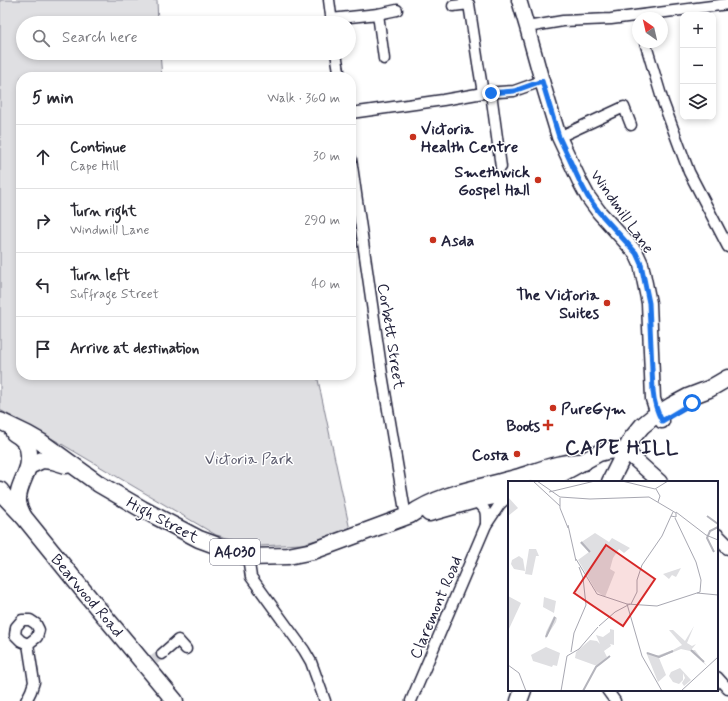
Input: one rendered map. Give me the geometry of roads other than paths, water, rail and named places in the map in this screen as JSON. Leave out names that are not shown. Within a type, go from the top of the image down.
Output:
[{"type":"main road","name":"Windmill Lane","points":[[519,0],[559,137],[588,197],[599,212],[636,253],[641,264],[649,303],[653,399],[660,417]]},
{"type":"main road","name":"Windmill Lane","points":[[525,0],[527,27]]},
{"type":"main road","points":[[617,481],[632,438],[642,426],[660,417],[688,397],[709,389],[728,378]]},
{"type":"main road","name":"High Street","points":[[0,421],[41,442],[105,488],[142,509],[199,539],[248,557],[288,556],[313,551],[408,516],[418,516],[473,495]]},
{"type":"main road","points":[[0,426],[17,434],[25,440],[29,451],[29,466],[22,484],[18,502],[23,516]]},
{"type":"main road","points":[[543,481],[557,476],[599,454],[616,450],[627,454],[659,481]]},
{"type":"main road","points":[[611,481],[627,454]]},
{"type":"main road","name":"A4030","points":[[29,466],[42,460],[53,461],[74,467]]},
{"type":"main road","points":[[493,484],[573,461],[584,462]]},
{"type":"main road","points":[[0,486],[9,489],[22,484]]},
{"type":"main road","points":[[493,484],[498,488],[508,489]]},
{"type":"main road","points":[[473,495],[485,496],[490,491],[493,484]]},
{"type":"main road","name":"Bearwood Road","points":[[0,490],[77,583],[150,664],[175,701]]},
{"type":"main road","name":"A4030","points":[[473,495],[508,493]]},
{"type":"main road","points":[[718,537],[728,547]]},
{"type":"main road","points":[[519,701],[523,691]]},
{"type":"street","points":[[329,0],[331,16]]},
{"type":"street","points":[[453,6],[469,4],[478,63],[487,93],[501,167]]},
{"type":"street","points":[[668,14],[728,5]]},
{"type":"street","points":[[356,17],[397,10]]},
{"type":"street","points":[[378,14],[384,59]]},
{"type":"street","points":[[527,27],[562,21],[632,18]]},
{"type":"street","points":[[647,48],[663,102],[689,172],[728,247]]},
{"type":"street","points":[[337,60],[339,72]]},
{"type":"street","points":[[356,112],[487,93],[514,91],[542,81]]},
{"type":"street","points":[[559,137],[624,107],[631,125]]},
{"type":"street","name":"Corbett Street","points":[[356,193],[374,317],[408,516]]},
{"type":"street","points":[[473,495],[484,507],[486,512],[486,525]]},
{"type":"street","name":"Claremont Road","points":[[411,701],[486,525],[500,504],[508,497]]},
{"type":"street","points":[[248,557],[251,577],[304,650],[311,662],[325,701]]},
{"type":"street","points":[[162,654],[178,640],[186,649]]},
{"type":"street","points":[[26,701],[34,682],[28,644]]},
{"type":"street","points":[[718,678],[728,689]]},
{"type":"street","points":[[609,691],[615,701]]},
{"type":"tunnel","points":[[154,660],[162,654]]},
{"type":"place","name":"Victoria Health Centre","points":[[413,137]]},
{"type":"place","name":"Smethwick Gospel Hall","points":[[538,180]]},
{"type":"place","name":"Asda","points":[[433,240]]},
{"type":"place","name":"The Victoria Suites","points":[[607,303]]},
{"type":"place","name":"PureGym","points":[[553,408]]},
{"type":"place","name":"Boots","points":[[548,425]]},
{"type":"place","name":"Costa","points":[[517,454]]},
{"type":"district","name":"CAPE HILL","points":[[622,447]]},
{"type":"park label","name":"Victoria Park","points":[[249,458]]}]
